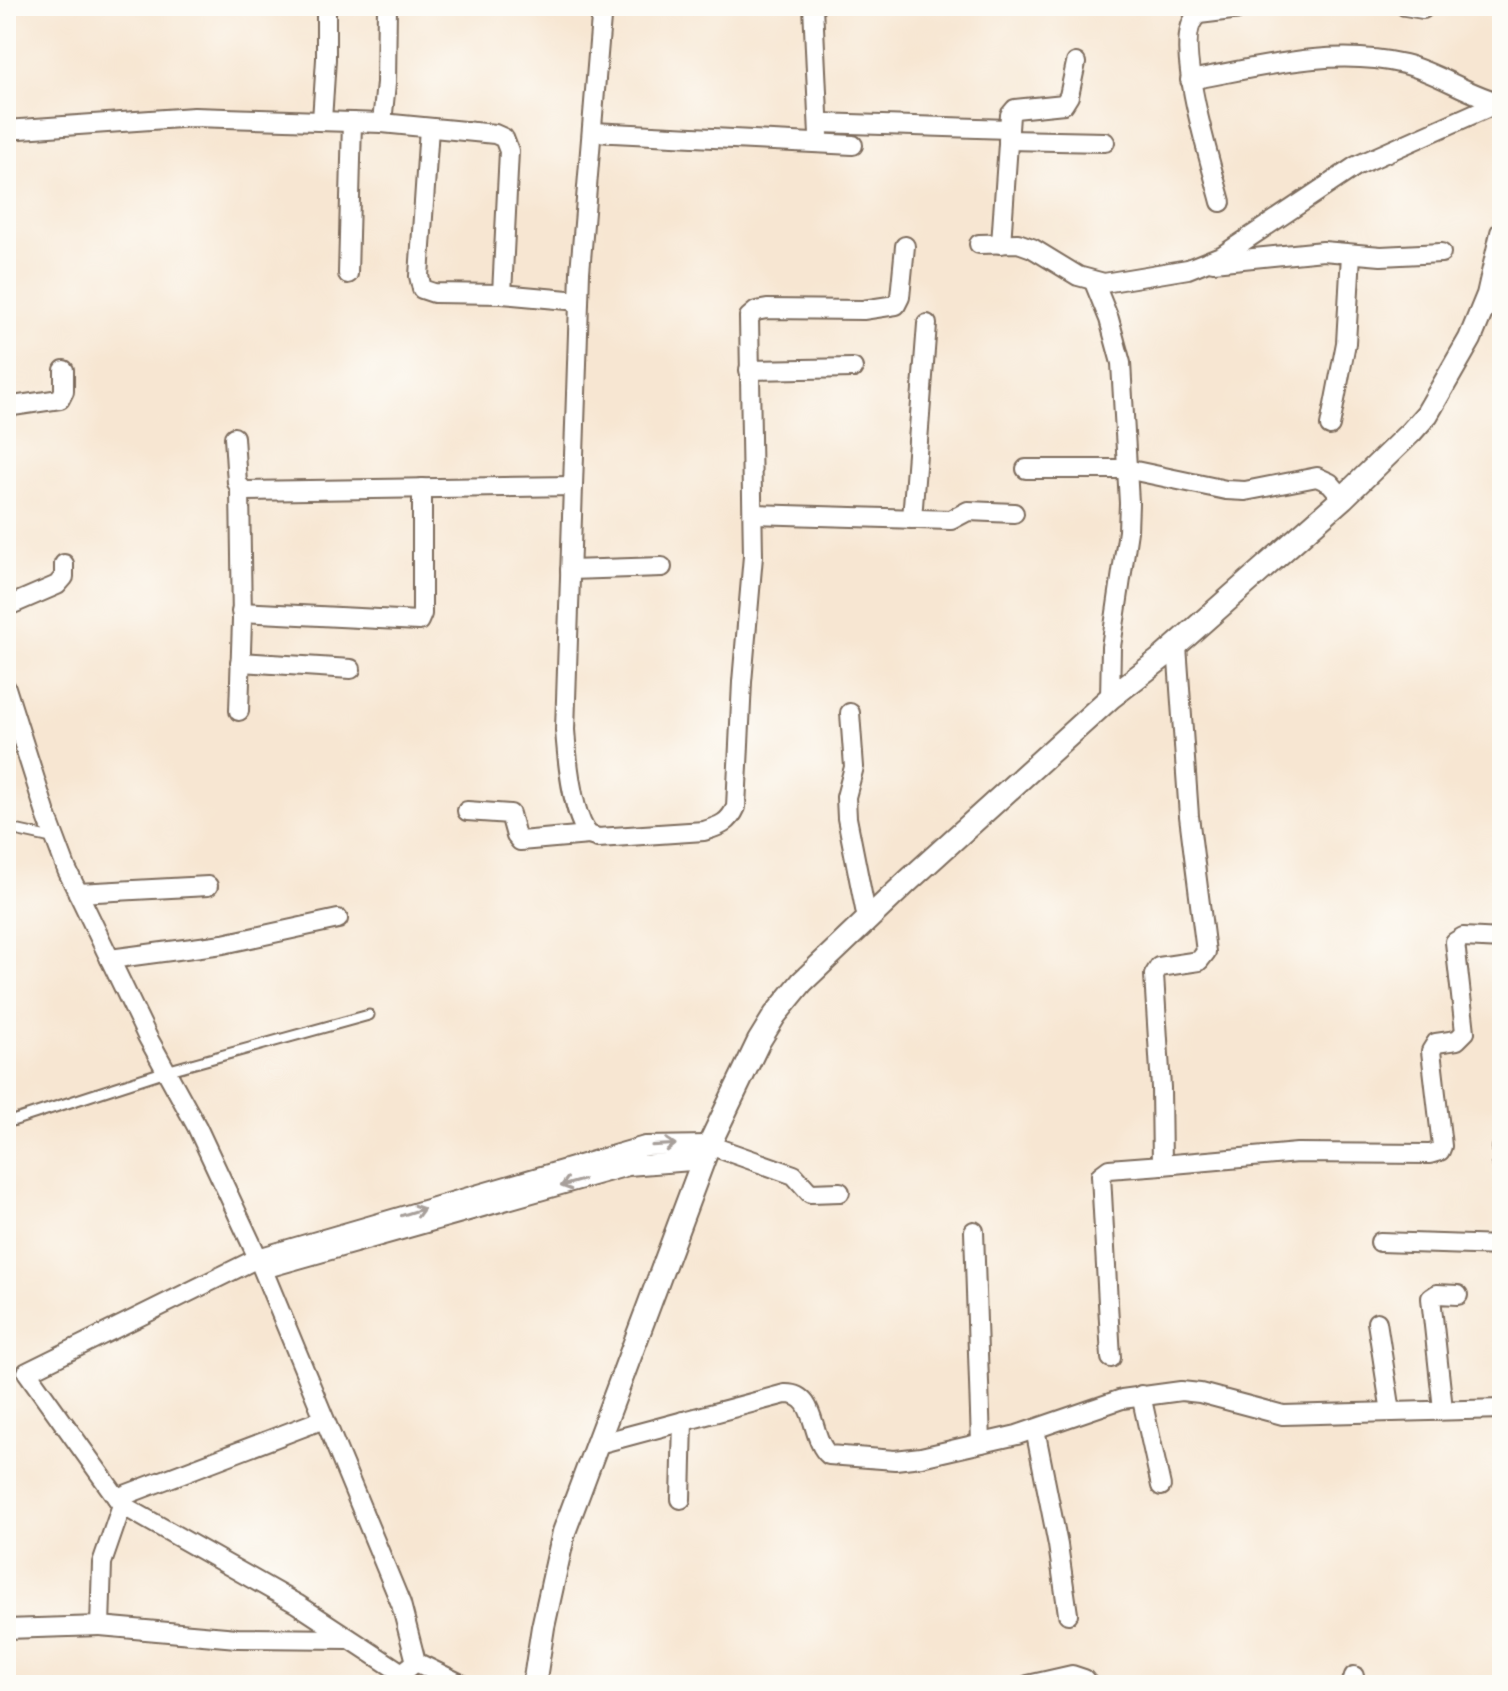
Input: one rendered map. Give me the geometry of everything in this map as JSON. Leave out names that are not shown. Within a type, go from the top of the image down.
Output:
[{"type":"street","points":[[322,120],[326,6]]},
{"type":"street","points":[[382,123],[387,6]]},
{"type":"street","points":[[589,835],[580,817],[567,752],[579,301],[602,6]]},
{"type":"street","points":[[813,6],[819,142]]},
{"type":"street","points":[[1221,202],[1190,80],[1188,34],[1194,17],[1265,6]]},
{"type":"street","points":[[1190,80],[1304,59],[1388,61],[1425,71],[1500,103]]},
{"type":"street","points":[[1001,244],[1010,115],[1015,109],[1064,104],[1069,96],[1076,63]]},
{"type":"street","points":[[1209,262],[1356,166],[1500,103]]},
{"type":"street","points":[[6,130],[194,117],[382,123],[495,134],[507,143],[502,294]]},
{"type":"street","points":[[348,274],[352,122]]},
{"type":"street","points":[[819,123],[1105,142]]},
{"type":"street","points":[[429,128],[422,203],[420,285],[427,292],[502,294],[579,301]]},
{"type":"street","points":[[593,132],[853,145]]},
{"type":"street","points":[[534,1685],[564,1532],[706,1152],[759,1041],[775,1015],[802,982],[867,919],[1110,698],[1177,646],[1343,498],[1427,414],[1470,339],[1500,260],[1502,233]]},
{"type":"street","points":[[979,244],[1018,243],[1078,276],[1094,282],[1119,283],[1209,262],[1323,251],[1351,254],[1441,253]]},
{"type":"street","points":[[467,811],[510,814],[520,841],[704,831],[731,819],[736,807],[742,682],[753,556],[748,325],[752,313],[767,309],[863,310],[896,305],[900,297],[905,246]]},
{"type":"street","points":[[1330,426],[1346,343],[1351,254]]},
{"type":"street","points":[[1094,282],[1109,319],[1121,363],[1129,503],[1128,531],[1111,647],[1110,698]]},
{"type":"street","points":[[912,519],[927,324]]},
{"type":"street","points":[[749,370],[853,368]]},
{"type":"street","points":[[6,407],[60,399],[64,391],[64,370]]},
{"type":"street","points":[[234,437],[240,490],[239,711]]},
{"type":"street","points":[[1026,469],[1126,469],[1226,490],[1245,491],[1317,477],[1330,483],[1343,498]]},
{"type":"street","points":[[240,490],[573,486]]},
{"type":"street","points":[[241,612],[419,621],[422,614],[422,488]]},
{"type":"street","points":[[753,514],[955,519],[968,511],[1014,513]]},
{"type":"street","points":[[6,607],[57,585],[64,577],[64,564]]},
{"type":"street","points":[[570,570],[662,567]]},
{"type":"street","points":[[1162,1165],[1154,975],[1165,965],[1199,961],[1206,952],[1189,816],[1177,646]]},
{"type":"street","points":[[240,662],[351,669]]},
{"type":"street","points":[[6,688],[56,839],[78,893],[197,1127],[260,1264],[401,1604],[416,1662],[463,1685]]},
{"type":"street","points":[[850,713],[854,767],[846,797],[847,818],[867,919]]},
{"type":"street","points":[[78,893],[208,886]]},
{"type":"street","points":[[110,959],[223,944],[338,919]]},
{"type":"street","points":[[1111,1358],[1101,1175],[1109,1169],[1297,1153],[1430,1154],[1440,1151],[1442,1146],[1431,1051],[1436,1043],[1457,1040],[1465,1032],[1455,942],[1463,937],[1502,939]]},
{"type":"street","points":[[416,1662],[402,1673],[297,1604],[119,1501],[27,1372],[260,1264],[480,1201],[645,1146],[706,1152],[794,1175],[810,1193],[840,1192]]},
{"type":"street","points":[[1502,1148],[1502,1163]]},
{"type":"street","points":[[974,1231],[981,1443]]},
{"type":"street","points":[[1380,1242],[1502,1246]]},
{"type":"street","points":[[1443,1409],[1431,1298],[1437,1294],[1458,1295]]},
{"type":"street","points":[[1377,1322],[1391,1412]]},
{"type":"street","points":[[598,1444],[734,1406],[795,1394],[806,1403],[823,1448],[829,1455],[895,1460],[1035,1429],[1141,1395],[1181,1391],[1200,1393],[1283,1415],[1502,1409]]},
{"type":"street","points":[[1141,1395],[1161,1486]]},
{"type":"street","points":[[119,1501],[324,1419]]},
{"type":"street","points":[[681,1499],[683,1421]]},
{"type":"street","points":[[1035,1429],[1068,1614]]},
{"type":"street","points":[[100,1626],[102,1563],[119,1501]]},
{"type":"street","points":[[6,1629],[100,1626],[237,1638],[351,1639]]},
{"type":"street","points":[[1028,1685],[1072,1675],[1084,1679],[1089,1685]]},
{"type":"lane","points":[[6,828],[56,839]]},
{"type":"lane","points":[[6,1123],[166,1071],[369,1015]]}]
